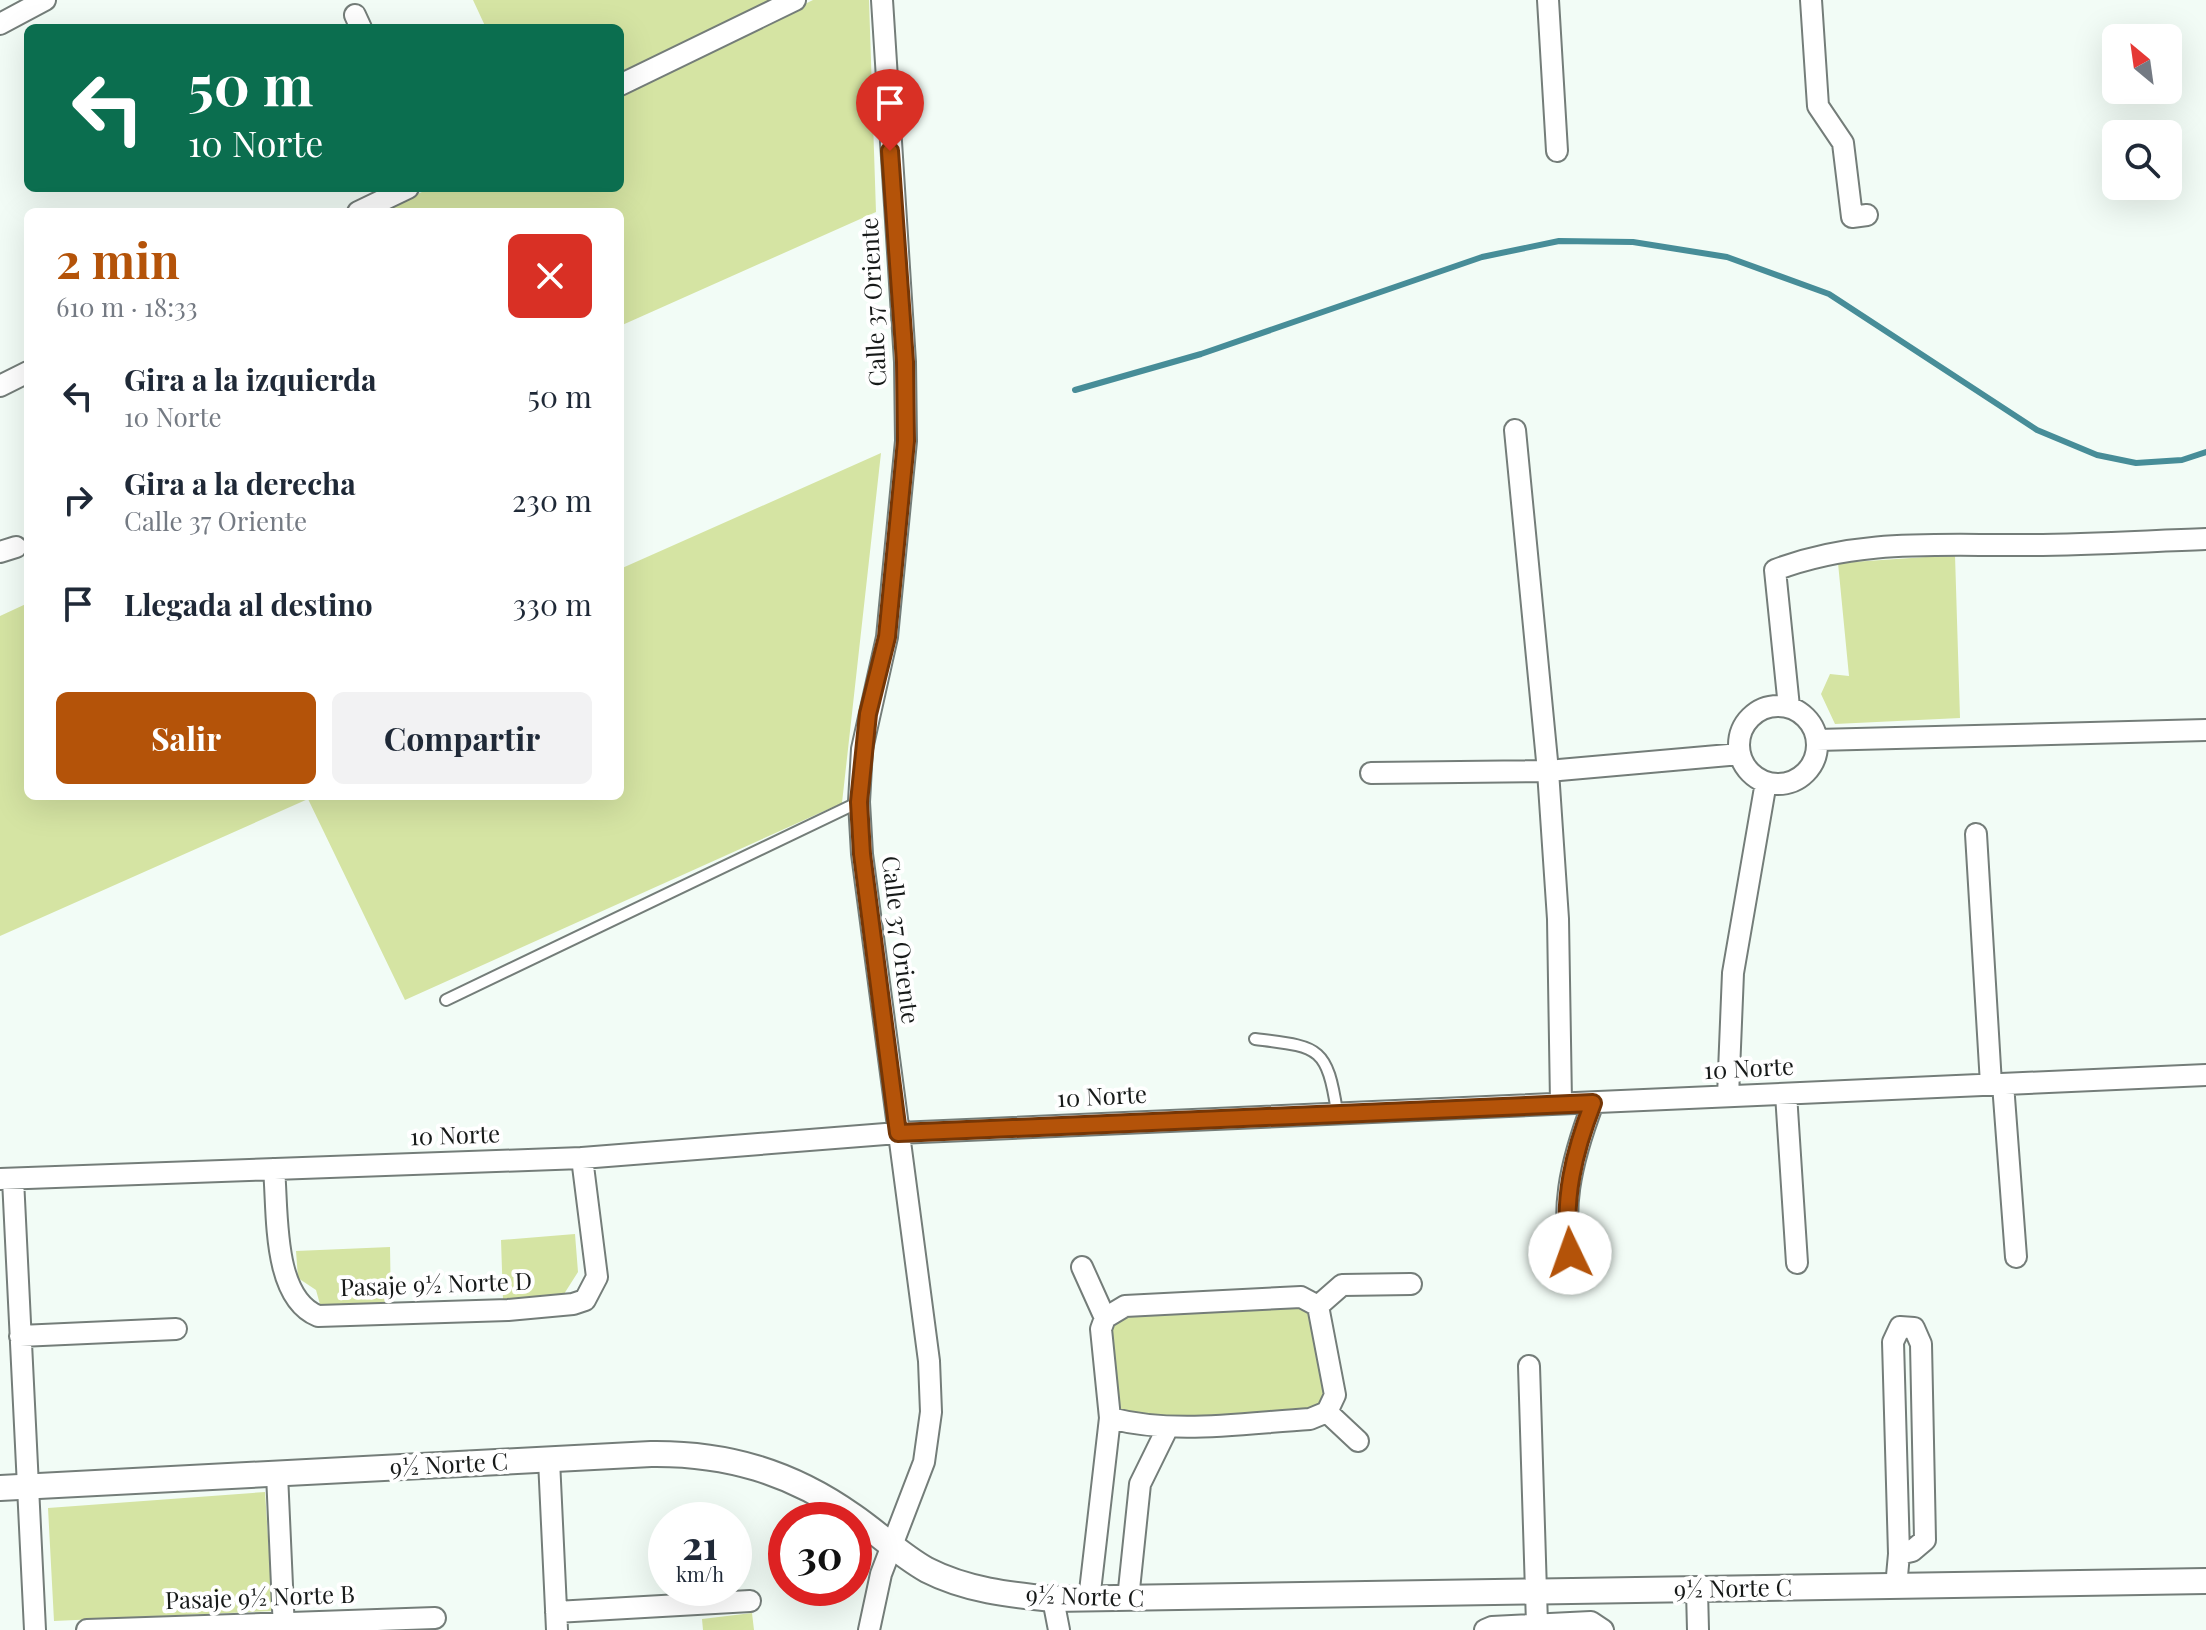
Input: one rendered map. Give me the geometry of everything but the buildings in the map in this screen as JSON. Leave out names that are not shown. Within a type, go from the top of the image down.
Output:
[{"type":"street","points":[[0,24],[45,0]]},
{"type":"street","points":[[624,83],[795,0]]},
{"type":"street","name":"Calle 37 Oriente","points":[[869,1630],[891,1545],[916,1490],[931,1412],[929,1361],[862,854],[859,802],[868,714],[887,637],[906,441],[905,362],[882,0]]},
{"type":"street","points":[[1548,0],[1557,151]]},
{"type":"street","points":[[1811,0],[1818,106],[1843,143],[1852,217],[1867,215]]},
{"type":"street","points":[[366,208],[400,192]]},
{"type":"street","points":[[0,386],[24,374]]},
{"type":"street","points":[[1515,430],[1548,771],[1558,919],[1561,1102]]},
{"type":"street","points":[[1789,707],[1775,570],[1818,554],[1939,542],[2027,545],[2206,539]]},
{"type":"street","points":[[1789,707],[1808,719],[1817,740],[1816,755],[1809,769],[1797,779],[1782,784],[1766,782],[1747,769],[1740,754],[1739,741],[1751,717],[1763,709],[1789,707]]},
{"type":"street","points":[[1817,740],[2206,730]]},
{"type":"street","points":[[1371,773],[1548,771],[1740,754]]},
{"type":"street","points":[[1728,1096],[1733,973],[1766,782]]},
{"type":"street","points":[[1976,834],[1997,1084],[2016,1257]]},
{"type":"street","name":"10 Norte","points":[[6,1179],[582,1158],[898,1133],[2206,1075]]},
{"type":"street","points":[[1786,1094],[1797,1263]]},
{"type":"street","points":[[1577,1275],[1567,1232],[1569,1174],[1593,1103]]},
{"type":"street","name":"Pasaje 9½ Norte D","points":[[274,1169],[287,1284],[302,1309],[318,1316],[508,1310],[573,1304],[585,1300],[597,1277],[582,1158]]},
{"type":"street","points":[[6,1179],[20,1336],[35,1630]]},
{"type":"street","points":[[1082,1267],[1105,1318]]},
{"type":"street","points":[[1318,1306],[1342,1285],[1411,1284]]},
{"type":"street","points":[[1089,1600],[1110,1418],[1101,1329],[1105,1318],[1125,1306],[1301,1297],[1318,1306]]},
{"type":"street","points":[[1110,1418],[1136,1425],[1168,1427],[1310,1419],[1327,1412],[1335,1395],[1318,1306]]},
{"type":"street","points":[[1896,1587],[1899,1554],[1893,1342],[1900,1327],[1914,1328],[1919,1336],[1925,1540],[1912,1551],[1899,1554]]},
{"type":"street","points":[[20,1336],[176,1329]]},
{"type":"street","points":[[1529,1366],[1537,1624]]},
{"type":"street","points":[[1894,1387],[1922,1385]]},
{"type":"street","points":[[1327,1412],[1358,1441]]},
{"type":"street","points":[[1128,1599],[1140,1484],[1168,1427]]},
{"type":"street","points":[[1895,1439],[1923,1438]]},
{"type":"street","name":"9½ Norte C","points":[[0,1488],[678,1454],[734,1460],[810,1488],[927,1569],[962,1584],[1053,1599],[2206,1581]]},
{"type":"street","points":[[549,1460],[556,1621],[702,1606]]},
{"type":"street","points":[[277,1474],[284,1626]]},
{"type":"street","points":[[1897,1494],[1924,1493]]},
{"type":"street","points":[[1697,1590],[1698,1630]]},
{"type":"street","points":[[1053,1599],[1059,1630]]},
{"type":"street","name":"Pasaje 9½ Norte B","points":[[87,1630],[284,1626],[435,1618]]},
{"type":"street","points":[[1485,1630],[1591,1622],[1603,1630]]},
{"type":"lane","points":[[446,1000],[859,802]]},
{"type":"lane","points":[[1255,1039],[1309,1046],[1327,1066],[1337,1112]]},
{"type":"green space","points":[[473,0],[788,0],[624,83],[624,24],[484,24]]},
{"type":"green space","points":[[813,0],[869,0],[876,212],[624,324],[624,208],[389,208],[422,192],[624,192],[624,93]]},
{"type":"green space","points":[[881,453],[842,803],[405,1000],[308,800],[624,800],[624,567]]},
{"type":"green space","points":[[1955,555],[1960,718],[1835,724],[1821,694],[1830,674],[1849,676],[1838,563]]},
{"type":"green space","points":[[24,605],[24,800],[306,800],[0,936],[0,616]]},
{"type":"green space","points":[[575,1234],[578,1272],[564,1294],[503,1300],[501,1240]]},
{"type":"green space","points":[[390,1247],[391,1308],[321,1308],[316,1290],[298,1278],[296,1251]]},
{"type":"green space","points":[[1306,1298],[1335,1395],[1321,1416],[1110,1418],[1105,1318]]},
{"type":"green space","points":[[265,1492],[273,1611],[54,1621],[48,1508]]},
{"type":"green space","points":[[752,1613],[754,1630],[703,1630],[702,1619]]},
{"type":"waterway","points":[[1075,390],[1201,354],[1482,257],[1559,241],[1633,242],[1727,257],[1829,294],[2037,430],[2097,455],[2136,463],[2182,460],[2206,452]]},
{"type":"route","points":[[890,151],[905,362],[906,441],[887,637],[862,749],[859,802],[862,854],[898,1133],[1593,1103],[1569,1174],[1567,1232],[1570,1253]]}]
